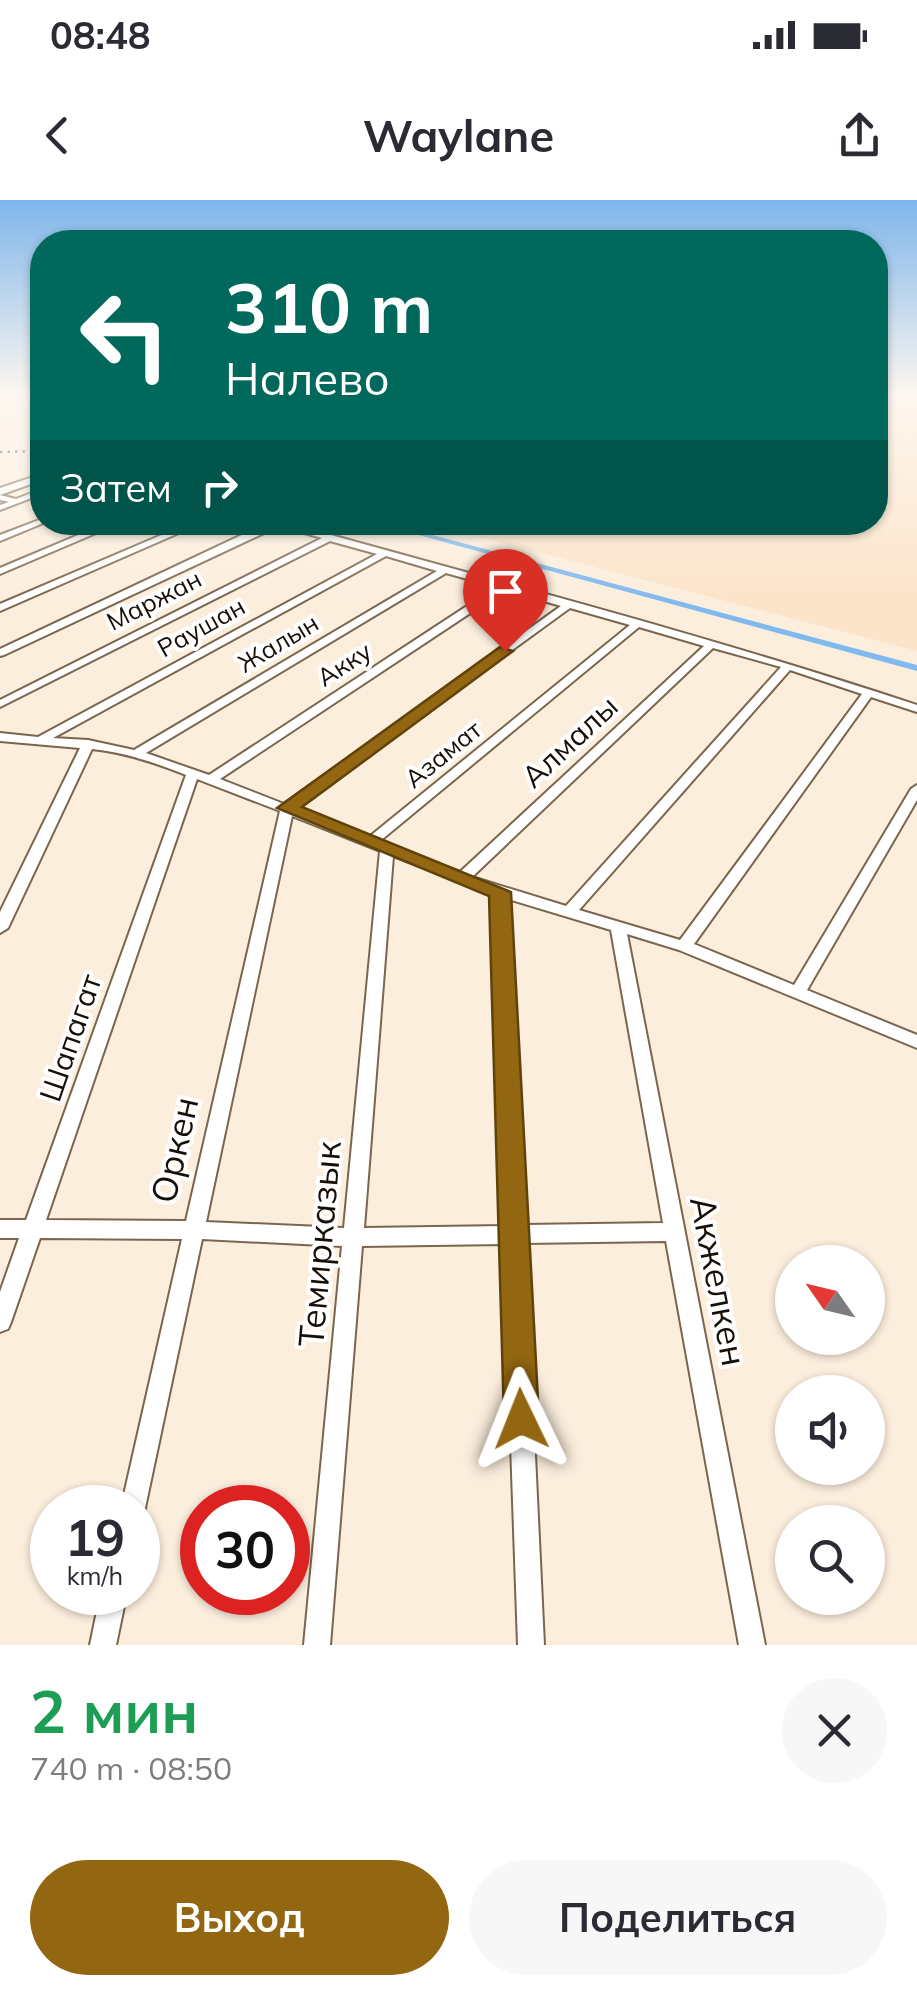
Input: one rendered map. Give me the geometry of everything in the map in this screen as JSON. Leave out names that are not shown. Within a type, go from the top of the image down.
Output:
[{"type":"main road","points":[[0,495],[30,482]]},
{"type":"street","points":[[0,495],[17,502]]},
{"type":"street","points":[[0,508],[30,498]]},
{"type":"street","points":[[0,538],[30,527]]},
{"type":"street","points":[[0,571],[87,535]]},
{"type":"street","points":[[0,608],[170,535]]},
{"type":"street","points":[[0,653],[250,535]]},
{"type":"street","points":[[319,535],[788,666],[917,709]]},
{"type":"street","name":"Маржан","points":[[0,704],[330,538]]},
{"type":"street","name":"Раушан","points":[[42,740],[382,554]]},
{"type":"street","name":"Жалын","points":[[136,754],[442,571]]},
{"type":"street","name":"Акку","points":[[202,776],[502,588]]},
{"type":"street","points":[[287,808],[568,606]]},
{"type":"street","name":"Азамат","points":[[379,845],[637,624]]},
{"type":"street","name":"Алмалы","points":[[462,878],[712,644]]},
{"type":"street","points":[[568,913],[788,666]]},
{"type":"street","points":[[684,946],[870,692]]},
{"type":"street","points":[[0,737],[88,744],[136,754],[287,808],[500,892],[684,946],[917,1042]]},
{"type":"street","points":[[0,928],[88,744]]},
{"type":"street","name":"Шапагат","points":[[0,1322],[202,776]]},
{"type":"street","points":[[798,992],[917,789]]},
{"type":"street","name":"Оркен","points":[[137,1485],[287,808]]},
{"type":"street","name":"Темирказык","points":[[317,1645],[353,1237],[379,845]]},
{"type":"street","points":[[500,892],[530,1645]]},
{"type":"street","name":"Акжелкен","points":[[618,929],[752,1645]]},
{"type":"street","points":[[0,1229],[193,1230],[353,1237],[513,1231],[676,1232]]},
{"type":"street","points":[[103,1645],[109,1615]]},
{"type":"shaded area","points":[[888,464],[917,464],[917,651],[472,535],[888,535]]},
{"type":"waterway","points":[[422,535],[917,668]]},
{"type":"route","points":[[505,651],[287,808],[500,892],[521,1419]]}]
